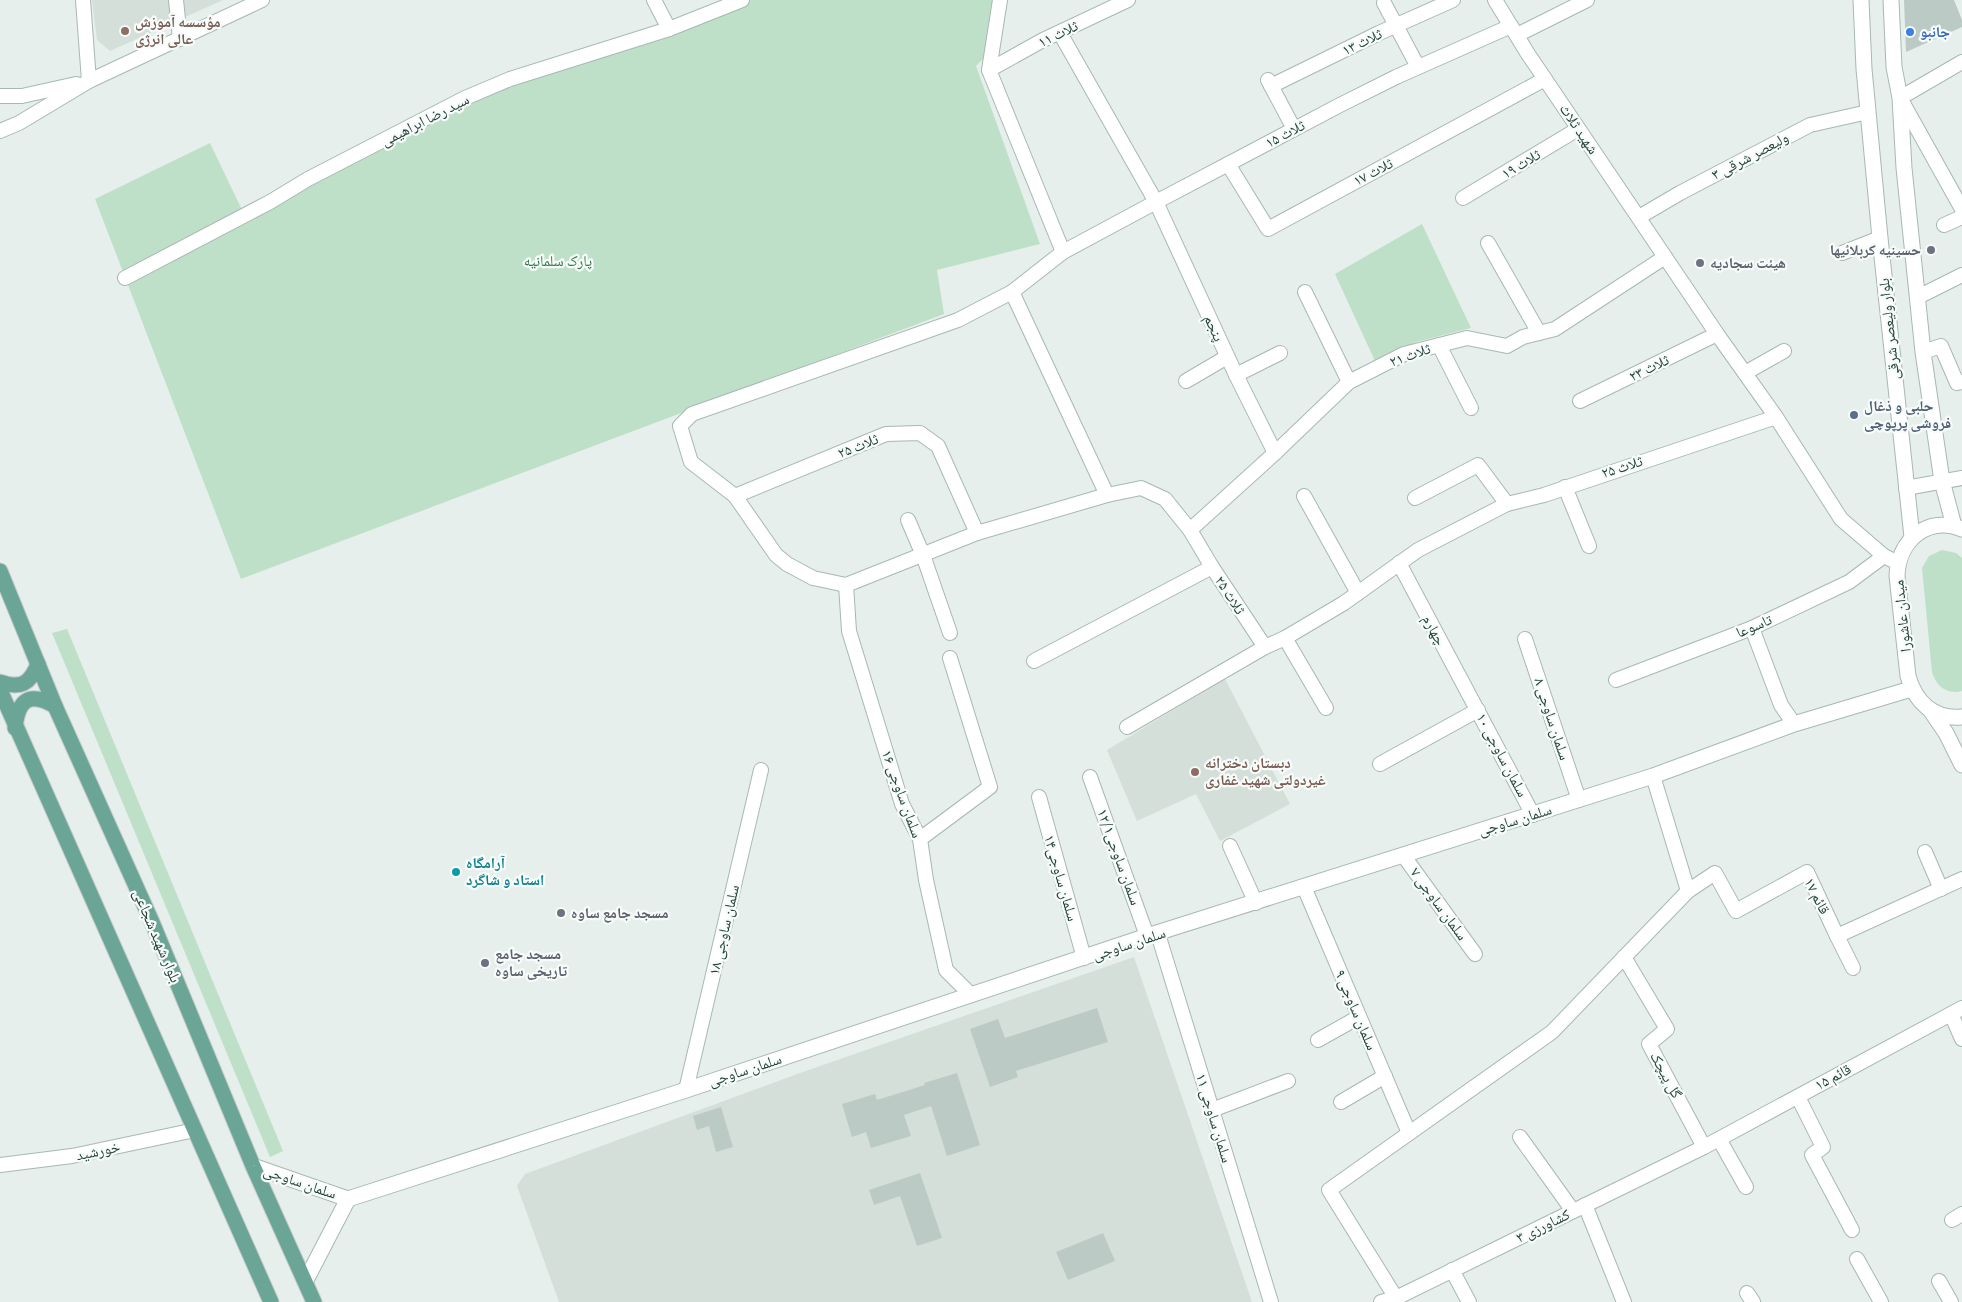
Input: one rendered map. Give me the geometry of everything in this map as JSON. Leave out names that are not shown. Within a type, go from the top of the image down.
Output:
[{"type":"main road","name":"بلوار شهید شجاعی","points":[[0,571],[55,706],[152,922],[252,1166],[314,1302]]},
{"type":"main road","points":[[0,682],[12,686],[24,684],[34,676],[38,664]]},
{"type":"main road","points":[[0,690],[15,728],[271,1302]]},
{"type":"main road","points":[[15,728],[22,703],[33,698],[44,699],[55,706]]},
{"type":"street","points":[[83,0],[89,81]]},
{"type":"street","points":[[176,0],[180,39]]},
{"type":"street","points":[[0,131],[19,123],[89,81],[262,0]]},
{"type":"street","points":[[654,0],[668,29]]},
{"type":"street","name":"سید رضا ابراهیمی","points":[[125,278],[270,202],[308,179],[465,98],[510,79],[668,29],[742,0]]},
{"type":"street","points":[[1000,0],[989,70],[1063,252]]},
{"type":"street","name":"ثلاث ۱۱","points":[[989,70],[1128,0]]},
{"type":"street","name":"ثلاث ۱۳","points":[[1294,129],[1270,83],[1454,0]]},
{"type":"street","name":"شهید ثلاث","points":[[1495,0],[1578,129],[1717,334],[1776,417],[1842,519],[1891,559]]},
{"type":"street","name":"ثلاث ۱۵","points":[[735,496],[691,462],[680,426],[692,414],[958,320],[1012,292],[1063,252],[1294,129],[1418,67],[1514,31],[1587,0]]},
{"type":"street","name":"بلوار ولیعصر شرقی","points":[[1861,0],[1868,112],[1912,537]]},
{"type":"street","name":"بلوار ولیعصر شرقی","points":[[1891,0],[1894,67],[1900,98],[1904,168],[1923,352],[1942,481],[1958,527]]},
{"type":"street","points":[[1384,3],[1418,67]]},
{"type":"street","name":"پنجم","points":[[1060,33],[1156,202],[1227,357],[1275,454]]},
{"type":"street","points":[[1962,62],[1900,98],[1962,209]]},
{"type":"street","name":"ثلاث ۱۷","points":[[1228,164],[1268,229],[1545,79]]},
{"type":"street","points":[[0,96],[22,96],[89,81]]},
{"type":"street","name":"ولیعصر شرقی ۳","points":[[1639,217],[1680,193],[1810,125],[1868,112]]},
{"type":"street","name":"ثلاث ۱۹","points":[[1462,198],[1578,129]]},
{"type":"street","points":[[1944,226],[1962,216]]},
{"type":"street","points":[[1842,253],[1880,238]]},
{"type":"street","points":[[1488,243],[1539,333]]},
{"type":"street","name":"ثلاث ۲۱","points":[[1190,530],[1275,454],[1349,382],[1404,354],[1467,338],[1507,346],[1523,337],[1555,329],[1665,257]]},
{"type":"street","points":[[1918,297],[1962,276]]},
{"type":"street","points":[[1012,292],[1107,495]]},
{"type":"street","points":[[1305,292],[1349,382]]},
{"type":"street","name":"ثلاث ۲۳","points":[[1580,401],[1717,334]]},
{"type":"street","points":[[1439,345],[1471,408]]},
{"type":"street","points":[[1923,352],[1941,346],[1960,382]]},
{"type":"street","points":[[1745,373],[1784,351]]},
{"type":"street","points":[[1236,375],[1280,353]]},
{"type":"street","points":[[1186,381],[1227,357]]},
{"type":"street","name":"ثلاث ۲۵","points":[[735,496],[886,434],[920,433],[938,446],[977,533],[1107,495],[1141,488],[1165,499],[1190,530],[1265,647],[1285,638],[1358,593],[1426,545],[1508,504],[1544,495],[1776,417]]},
{"type":"street","points":[[1415,498],[1478,465],[1508,504]]},
{"type":"street","points":[[1906,488],[1962,478]]},
{"type":"street","points":[[1565,487],[1589,546]]},
{"type":"street","points":[[735,496],[765,541],[776,555],[787,564],[813,578],[846,585],[977,533]]},
{"type":"street","points":[[1304,496],[1358,593]]},
{"type":"street","points":[[908,520],[923,555],[950,633]]},
{"type":"street","points":[[1912,537],[1925,529],[1940,525],[1958,527]]},
{"type":"street","name":"میدان عاشورا","points":[[1911,689],[1897,576],[1891,559],[1903,549],[1912,537]]},
{"type":"street","name":"تاسوعا","points":[[1616,680],[1752,628],[1849,582],[1891,559]]},
{"type":"street","name":"چهارم","points":[[1399,563],[1469,696]]},
{"type":"street","points":[[1034,662],[1212,567]]},
{"type":"street","name":"سلمان ساوجی ۱۶","points":[[846,585],[849,631],[902,804],[920,839],[926,880],[946,970],[971,995]]},
{"type":"street","points":[[1752,628],[1781,705],[1794,724]]},
{"type":"street","points":[[1285,638],[1326,708]]},
{"type":"street","name":"سلمان ساوجی ۸","points":[[1525,639],[1579,800]]},
{"type":"street","points":[[1127,728],[1265,647]]},
{"type":"street","points":[[920,839],[990,787],[950,658]]},
{"type":"street","points":[[1911,689],[1919,702],[1931,711],[1945,716],[1962,716]]},
{"type":"street","name":"سلمان ساوجی","points":[[252,1166],[348,1198],[686,1090],[1152,935],[1653,776],[1794,724],[1911,689]]},
{"type":"street","name":"سلمان ساوجی ۱۰","points":[[1469,696],[1533,815]]},
{"type":"street","points":[[1380,764],[1478,710]]},
{"type":"street","points":[[1931,711],[1946,733],[1962,765]]},
{"type":"street","name":"سلمان ساوجی ۱۸","points":[[686,1090],[762,770]]},
{"type":"street","points":[[1388,1300],[1329,1190],[1552,1032],[1688,891],[1653,776]]},
{"type":"street","name":"سلمان ساوجی۱۲/۱","points":[[1090,777],[1152,935]]},
{"type":"street","name":"سلمان ساوجی۱۴","points":[[1039,797],[1084,958]]},
{"type":"street","points":[[1230,846],[1256,903]]},
{"type":"street","points":[[1925,852],[1941,889]]},
{"type":"street","name":"سلمان ساوجی ۷","points":[[1403,855],[1475,954]]},
{"type":"street","name":"قائم ۱۷","points":[[1688,891],[1716,873],[1736,911],[1807,872],[1837,936]]},
{"type":"street","points":[[1853,968],[1837,936],[1962,879]]},
{"type":"street","name":"سلمان ساوجی ۹","points":[[1304,887],[1409,1133]]},
{"type":"street","name":"سلمان ساوجی ۱۱","points":[[1152,935],[1212,1110],[1271,1302]]},
{"type":"street","name":"گل پیچک","points":[[1624,957],[1667,1029],[1649,1044],[1704,1147]]},
{"type":"street","points":[[1956,1011],[1962,1039]]},
{"type":"street","name":"قائم ۱۵","points":[[1704,1147],[1956,1011]]},
{"type":"street","points":[[1318,1040],[1359,1017]]},
{"type":"street","points":[[1341,1102],[1385,1076]]},
{"type":"street","points":[[1212,1110],[1288,1081]]},
{"type":"street","points":[[1798,1097],[1823,1147],[1812,1155],[1852,1230]]},
{"type":"street","name":"خورشید","points":[[0,1165],[72,1156],[195,1130]]},
{"type":"street","points":[[1520,1137],[1579,1208],[1624,1302]]},
{"type":"street","points":[[1719,1139],[1746,1187]]},
{"type":"street","name":"کشاورزی ۳","points":[[1388,1300],[1704,1147]]},
{"type":"street","name":"سلمان ساوجی","points":[[305,1282],[348,1198]]},
{"type":"street","points":[[1857,1258],[1881,1302]]},
{"type":"street","points":[[1452,1270],[1469,1302]]},
{"type":"street","points":[[1939,1281],[1951,1302]]},
{"type":"shaded area","name":"مؤسسه آموزش عالی انرژی","points":[[92,0],[223,0],[110,51],[97,40]]},
{"type":"shaded area","name":"دبستان دخترانه غیردولتی شهید غفاری","points":[[1225,679],[1290,804],[1220,841],[1196,794],[1137,821],[1107,750]]},
{"type":"shaded area","points":[[1134,957],[1252,1302],[559,1302],[517,1186],[525,1174],[800,1073]]},
{"type":"green space","name":"پارک سلمانیه","points":[[742,0],[1000,0],[992,50],[976,66],[1040,244],[937,270],[944,314],[241,579],[95,199],[210,143],[244,214],[485,90]]},
{"type":"green space","points":[[1422,224],[1471,328],[1416,342],[1375,361],[1335,274]]},
{"type":"green space","points":[[1942,550],[1956,553],[1962,558],[1962,691],[1957,692],[1952,692],[1939,685],[1932,672],[1922,568],[1929,556]]},
{"type":"green space","points":[[67,629],[283,1151],[270,1157],[52,633]]},
{"type":"building","points":[[1904,0],[1954,0],[1962,20],[1962,27],[1906,52]]},
{"type":"building","points":[[1097,1008],[1108,1042],[1016,1071],[1018,1077],[990,1087],[970,1029],[998,1019],[1005,1038]]},
{"type":"building","points":[[957,1073],[980,1145],[947,1156],[931,1106],[904,1115],[911,1136],[871,1148],[866,1132],[852,1137],[842,1104],[875,1094],[877,1100]]},
{"type":"building","points":[[721,1107],[733,1147],[716,1152],[709,1126],[697,1130],[693,1116]]},
{"type":"building","points":[[920,1173],[942,1238],[917,1246],[900,1196],[874,1205],[869,1190]]},
{"type":"building","points":[[1103,1233],[1115,1261],[1068,1280],[1056,1252]]},
{"type":"place","name":"مؤسسه آموزش عالی انرژی","points":[[125,31]]},
{"type":"place","name":"جانبو","points":[[1910,32]]},
{"type":"place","name":"حسینیه کربلائیها","points":[[1931,250]]},
{"type":"place","name":"هیئت سجادیه","points":[[1700,263]]},
{"type":"place","name":"حلبی و ذغال فروشی پرپوچی","points":[[1854,415]]},
{"type":"place","name":"دبستان دخترانه غیردولتی شهید غفاری","points":[[1195,772]]},
{"type":"place","name":"آرامگاه استاد و شاگرد","points":[[456,872]]},
{"type":"place","name":"مسجد جامع ساوه","points":[[561,913]]},
{"type":"place","name":"مسجد جامع تاریخی ساوه","points":[[485,963]]}]
